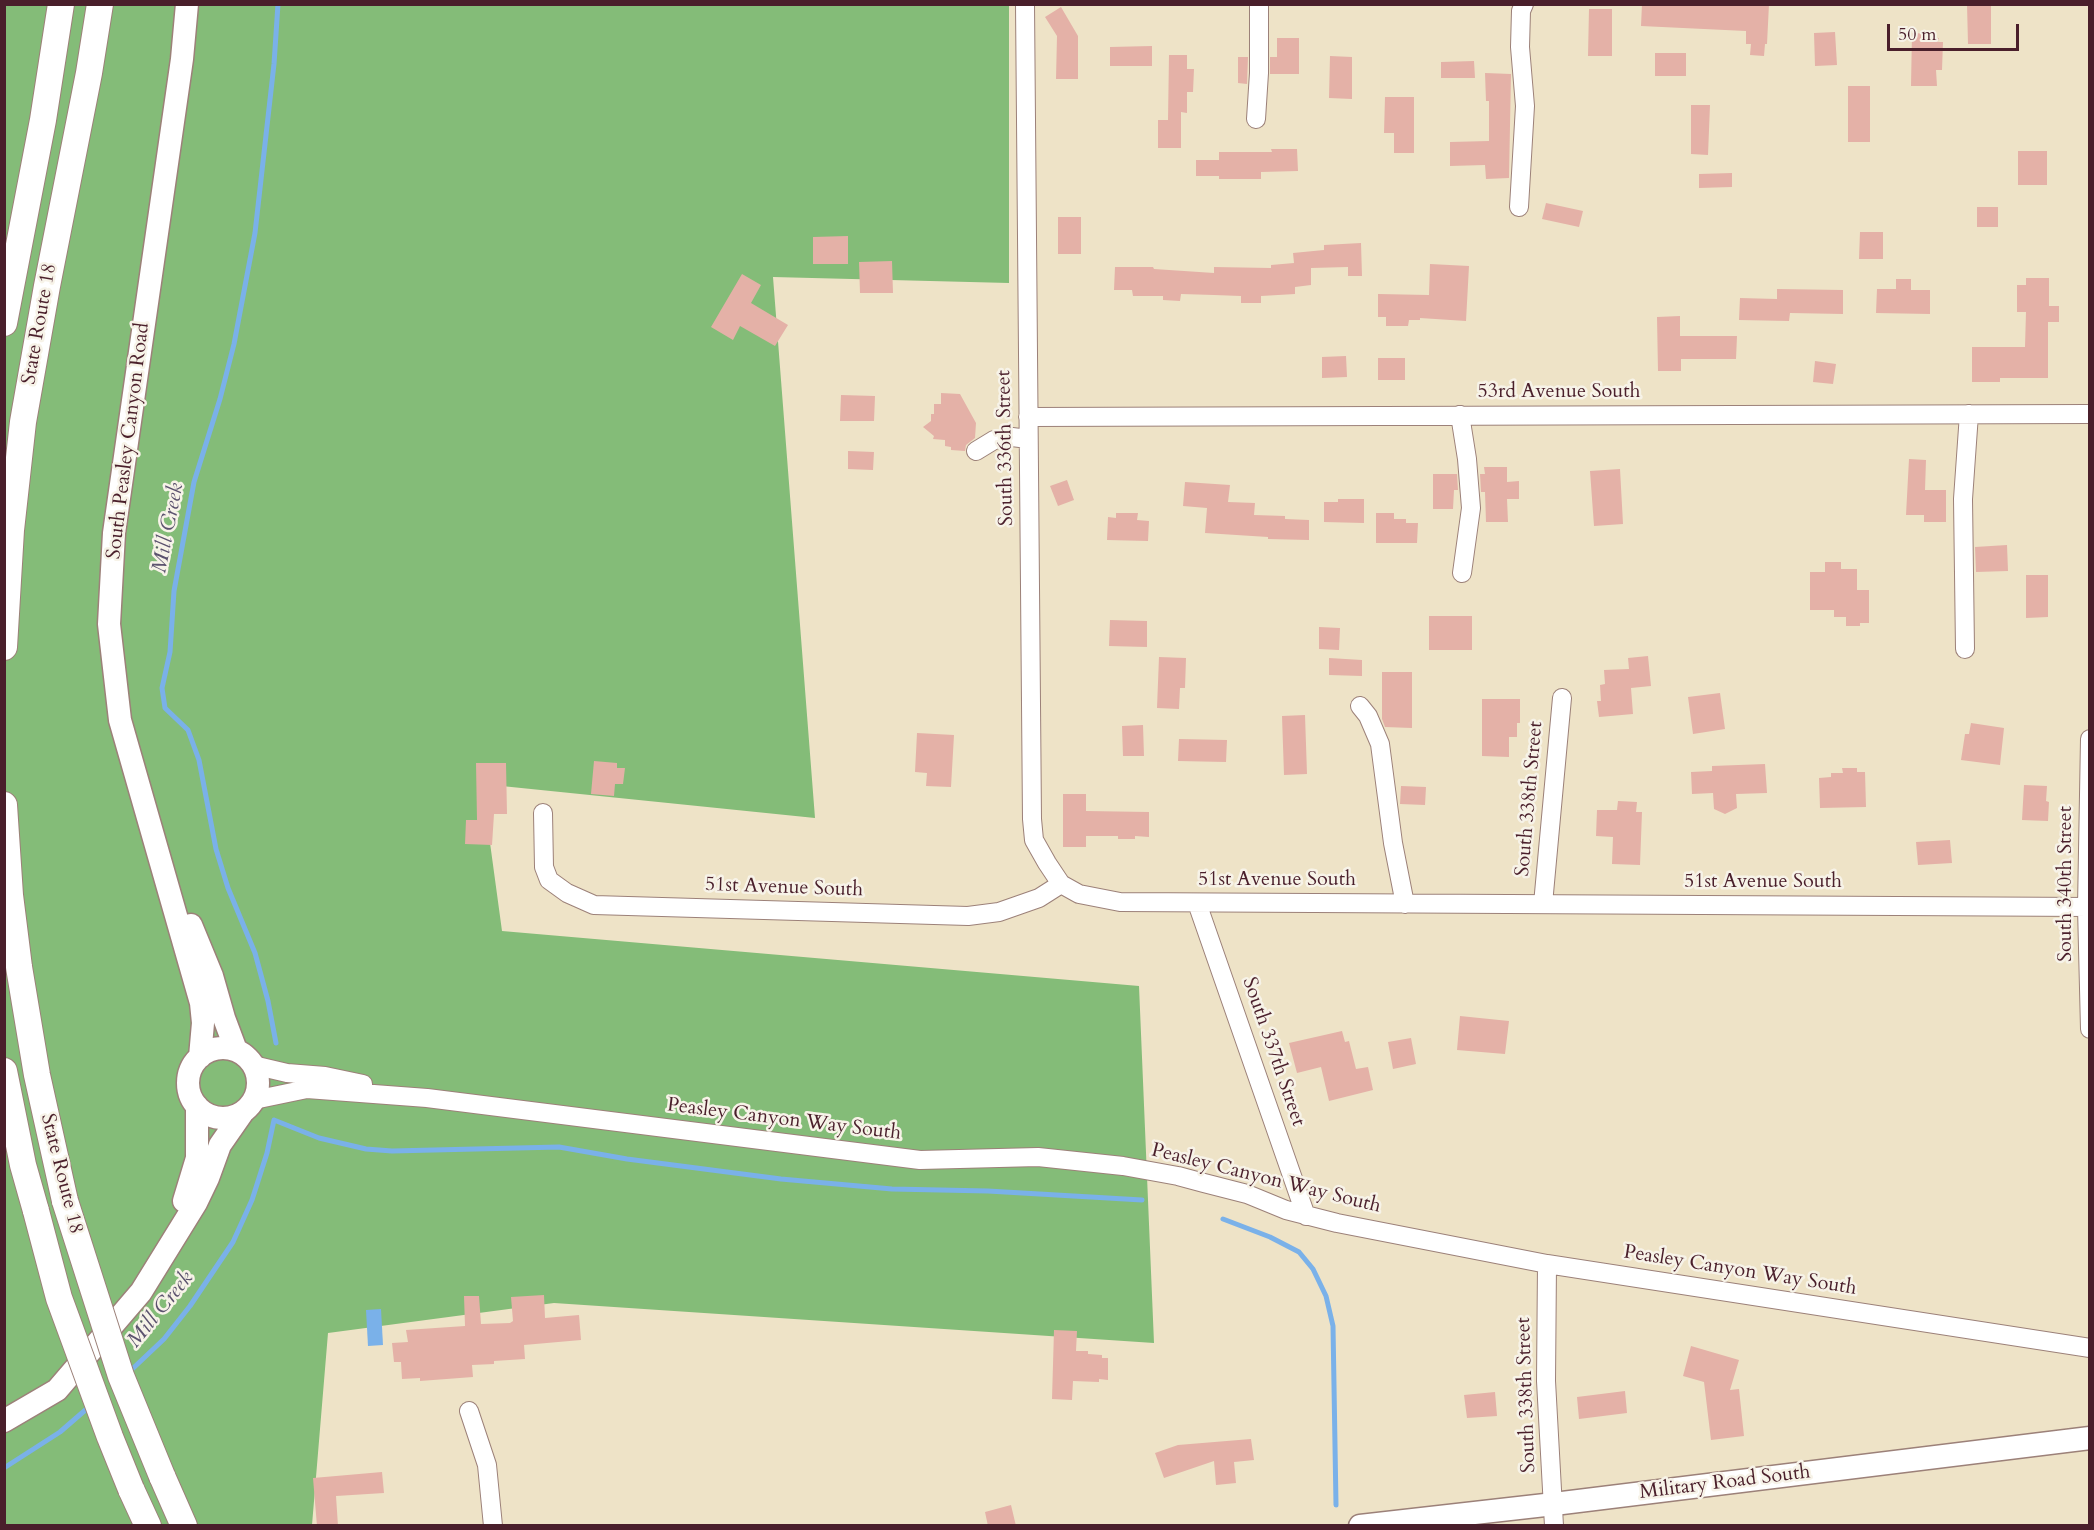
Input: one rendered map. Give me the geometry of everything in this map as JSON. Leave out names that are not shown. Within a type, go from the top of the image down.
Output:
[{"type":"highway","name":"State Route 18","points":[[4,323],[43,120],[61,4]]},
{"type":"highway","name":"State Route 18","points":[[4,647],[11,530],[23,422],[100,4]]},
{"type":"highway","name":"State Route 18","points":[[4,805],[10,895],[22,986],[37,1076],[65,1201],[121,1376],[184,1526]]},
{"type":"highway","name":"State Route 18","points":[[4,1071],[22,1165],[59,1298],[130,1489],[148,1526]]},
{"type":"main road","name":"South Peasley Canyon Road","points":[[187,4],[182,59],[114,533],[109,624],[120,720],[201,1003],[203,1023],[200,1057]]},
{"type":"main road","name":"South Peasley Canyon Road","points":[[164,873],[197,938],[236,1050]]},
{"type":"main road","points":[[4,1421],[57,1390],[141,1292],[196,1203],[220,1145],[248,1106],[258,1082],[254,1065],[236,1050],[217,1048],[200,1057],[193,1065],[188,1086],[197,1106],[207,1114],[219,1118],[231,1117],[248,1106]]},
{"type":"main road","points":[[141,1292],[171,1232],[193,1178],[198,1142],[197,1106]]},
{"type":"main road","name":"Military Road South","points":[[1360,1526],[1554,1515],[2090,1438]]},
{"type":"street","name":"South 336th Street","points":[[1025,4],[1032,819],[1034,840],[1061,884]]},
{"type":"street","points":[[1256,119],[1259,4]]},
{"type":"street","points":[[1520,207],[1525,106],[1520,47],[1521,11],[1524,4]]},
{"type":"street","points":[[1965,649],[1964,499],[1969,414]]},
{"type":"street","name":"53rd Avenue South","points":[[1028,417],[2090,414]]},
{"type":"street","points":[[1460,415],[1471,508],[1462,573]]},
{"type":"street","points":[[976,451],[994,440],[1012,437],[1028,439]]},
{"type":"street","name":"South 338th Street","points":[[1543,904],[1562,698]]},
{"type":"street","points":[[1360,706],[1368,716],[1380,744],[1393,843],[1405,903]]},
{"type":"street","name":"South 340th Street","points":[[2090,739],[2088,907],[2090,1029]]},
{"type":"street","name":"51st Avenue South","points":[[543,813],[544,867],[549,880],[567,893],[594,905],[968,915],[999,912],[1039,898],[1061,884],[1079,894],[1120,902],[2088,907]]},
{"type":"street","name":"South 337th Street","points":[[1197,903],[1306,1216]]},
{"type":"street","name":"Peasley Canyon Way South","points":[[254,1065],[287,1073],[325,1076],[427,1098]]},
{"type":"street","name":"Peasley Canyon Way South","points":[[248,1106],[307,1089],[427,1098],[920,1160],[1038,1157],[1124,1167],[1178,1176],[1247,1194],[1306,1216],[1547,1264],[2090,1348]]},
{"type":"street","name":"South 338th Street","points":[[1547,1264],[1546,1381],[1554,1515]]},
{"type":"street","points":[[470,1411],[487,1465],[493,1526]]},
{"type":"green space","points":[[5,5],[1009,5],[1009,283],[773,277],[815,818],[482,784],[502,931],[1139,986],[1154,1343],[554,1303],[328,1333],[312,1525],[5,1526]]},
{"type":"water","points":[[381,1309],[383,1345],[368,1346],[366,1310]]},
{"type":"building","points":[[1642,4],[1769,4],[1767,44],[1765,44],[1764,56],[1750,55],[1751,44],[1746,44],[1746,31],[1641,26]]},
{"type":"building","points":[[1967,4],[1991,4],[1991,44],[1968,44]]},
{"type":"building","points":[[1061,7],[1078,36],[1078,79],[1056,79],[1057,36],[1045,17]]},
{"type":"building","points":[[1589,9],[1612,9],[1612,56],[1588,56]]},
{"type":"building","points":[[1835,32],[1837,65],[1815,66],[1814,33]]},
{"type":"building","points":[[1912,33],[1935,34],[1935,38],[1939,38],[1938,42],[1943,42],[1942,70],[1936,70],[1937,86],[1911,86]]},
{"type":"building","points":[[1277,38],[1299,38],[1299,74],[1270,74],[1270,57],[1277,57]]},
{"type":"building","points":[[1152,46],[1152,66],[1110,66],[1110,47]]},
{"type":"building","points":[[1655,53],[1686,53],[1686,76],[1655,76]]},
{"type":"building","points":[[1169,55],[1187,55],[1187,69],[1194,69],[1193,92],[1187,92],[1187,113],[1181,112],[1181,148],[1158,148],[1158,120],[1168,120]]},
{"type":"building","points":[[1330,56],[1352,57],[1352,99],[1329,98]]},
{"type":"building","points":[[1238,57],[1248,57],[1247,84],[1238,83]]},
{"type":"building","points":[[1474,61],[1475,78],[1441,78],[1441,62]]},
{"type":"building","points":[[1485,73],[1511,74],[1509,178],[1486,179],[1485,165],[1450,166],[1450,142],[1489,141],[1489,101],[1486,101]]},
{"type":"building","points":[[1848,86],[1870,86],[1870,142],[1848,142]]},
{"type":"building","points":[[1385,97],[1414,97],[1414,153],[1394,153],[1394,133],[1384,133]]},
{"type":"building","points":[[1691,105],[1710,105],[1708,155],[1691,154]]},
{"type":"building","points":[[1271,149],[1297,149],[1298,171],[1261,172],[1261,179],[1219,179],[1219,176],[1196,176],[1196,160],[1219,160],[1219,152],[1272,152]]},
{"type":"building","points":[[2018,151],[2047,151],[2047,185],[2018,185]]},
{"type":"building","points":[[1732,173],[1732,187],[1699,188],[1699,174]]},
{"type":"building","points":[[1546,203],[1583,211],[1579,227],[1542,219]]},
{"type":"building","points":[[1977,207],[1998,207],[1998,227],[1977,227]]},
{"type":"building","points":[[1058,217],[1081,217],[1081,254],[1058,254]]},
{"type":"building","points":[[1860,232],[1883,232],[1883,259],[1859,259]]},
{"type":"building","points":[[848,236],[848,264],[813,264],[813,237]]},
{"type":"building","points":[[1361,243],[1362,276],[1348,276],[1348,267],[1311,268],[1311,285],[1295,287],[1295,294],[1261,296],[1261,303],[1241,303],[1241,296],[1214,295],[1181,294],[1180,301],[1163,300],[1163,296],[1133,296],[1132,290],[1114,290],[1115,267],[1153,267],[1154,269],[1214,273],[1214,267],[1271,268],[1271,265],[1294,263],[1293,253],[1324,250],[1324,245]]},
{"type":"building","points":[[892,261],[893,293],[860,293],[859,262]]},
{"type":"building","points":[[1430,264],[1469,266],[1466,321],[1420,318],[1420,320],[1409,320],[1408,326],[1386,326],[1386,317],[1378,317],[1378,294],[1429,295]]},
{"type":"building","points":[[742,274],[761,285],[751,303],[788,325],[775,346],[740,326],[733,340],[711,327]]},
{"type":"building","points":[[2026,278],[2049,278],[2049,306],[2059,306],[2059,322],[2048,322],[2048,378],[2000,378],[2000,382],[1972,382],[1972,347],[2025,347],[2026,312],[2017,312],[2017,285],[2026,285]]},
{"type":"building","points":[[1896,279],[1911,279],[1911,290],[1930,290],[1930,314],[1876,313],[1877,289],[1896,289]]},
{"type":"building","points":[[1777,289],[1843,290],[1843,314],[1790,313],[1789,321],[1739,320],[1740,298],[1777,299]]},
{"type":"building","points":[[1680,316],[1680,336],[1737,336],[1736,359],[1681,359],[1681,371],[1658,371],[1657,317]]},
{"type":"building","points":[[1346,356],[1347,377],[1322,378],[1322,357]]},
{"type":"building","points":[[1378,358],[1405,358],[1405,380],[1378,380]]},
{"type":"building","points":[[1815,361],[1836,364],[1833,384],[1813,382]]},
{"type":"building","points":[[941,393],[960,394],[976,423],[975,438],[966,445],[965,451],[951,450],[951,447],[945,446],[945,440],[933,439],[934,436],[923,427],[931,421],[934,404],[941,404]]},
{"type":"building","points":[[841,395],[875,396],[874,421],[840,421]]},
{"type":"building","points":[[848,451],[874,452],[873,470],[848,469]]},
{"type":"building","points":[[1909,459],[1926,460],[1925,490],[1946,490],[1946,522],[1924,522],[1924,515],[1906,515]]},
{"type":"building","points":[[1484,467],[1507,467],[1507,482],[1519,481],[1519,499],[1507,499],[1508,522],[1486,522],[1485,492],[1481,492],[1480,474],[1485,474]]},
{"type":"building","points":[[1620,469],[1623,524],[1594,526],[1590,471]]},
{"type":"building","points":[[1433,474],[1457,474],[1458,490],[1454,490],[1453,509],[1433,509]]},
{"type":"building","points":[[1067,480],[1074,500],[1058,506],[1050,486]]},
{"type":"building","points":[[1185,482],[1230,485],[1228,502],[1255,503],[1254,515],[1285,516],[1285,519],[1309,520],[1309,540],[1205,533],[1207,508],[1183,506]]},
{"type":"building","points":[[1338,499],[1364,499],[1364,523],[1324,522],[1324,502],[1338,502]]},
{"type":"building","points":[[1116,513],[1138,513],[1137,520],[1149,521],[1148,541],[1107,540],[1108,517],[1116,518]]},
{"type":"building","points":[[1376,513],[1394,513],[1394,519],[1406,519],[1406,523],[1418,523],[1417,543],[1376,543]]},
{"type":"building","points":[[2007,545],[2008,571],[1976,572],[1975,547]]},
{"type":"building","points":[[1825,562],[1841,562],[1841,569],[1857,569],[1857,590],[1869,590],[1869,623],[1860,623],[1860,626],[1846,626],[1846,617],[1834,617],[1834,610],[1810,610],[1810,572],[1825,572]]},
{"type":"building","points":[[2026,575],[2048,575],[2048,617],[2026,618]]},
{"type":"building","points":[[1429,616],[1472,616],[1472,650],[1429,650]]},
{"type":"building","points":[[1110,620],[1147,621],[1147,647],[1109,646]]},
{"type":"building","points":[[1319,627],[1340,628],[1339,650],[1319,649]]},
{"type":"building","points":[[1648,656],[1651,686],[1631,688],[1633,714],[1599,717],[1597,701],[1601,701],[1600,685],[1605,684],[1604,670],[1629,669],[1628,658]]},
{"type":"building","points":[[1159,657],[1186,658],[1185,688],[1180,688],[1179,709],[1157,708]]},
{"type":"building","points":[[1329,658],[1362,660],[1362,676],[1329,675]]},
{"type":"building","points":[[1382,672],[1412,672],[1412,728],[1385,727],[1382,719]]},
{"type":"building","points":[[1720,693],[1725,729],[1693,734],[1688,697]]},
{"type":"building","points":[[1482,699],[1520,699],[1520,723],[1517,723],[1517,737],[1509,737],[1509,757],[1482,756]]},
{"type":"building","points":[[1305,715],[1307,774],[1284,775],[1282,716]]},
{"type":"building","points":[[1971,723],[2004,728],[2000,765],[1961,760],[1965,734],[1969,734]]},
{"type":"building","points":[[1143,725],[1144,756],[1123,756],[1122,726]]},
{"type":"building","points":[[917,733],[954,735],[951,787],[926,786],[927,773],[915,772]]},
{"type":"building","points":[[1179,739],[1227,740],[1226,762],[1178,761]]},
{"type":"building","points":[[594,761],[617,763],[617,768],[625,768],[623,784],[615,784],[614,796],[591,794]]},
{"type":"building","points":[[476,763],[506,763],[507,814],[494,814],[492,845],[465,844],[466,820],[477,820]]},
{"type":"building","points":[[1765,764],[1767,793],[1736,794],[1737,808],[1725,814],[1714,809],[1713,793],[1692,794],[1691,772],[1712,771],[1712,766]]},
{"type":"building","points":[[1842,768],[1857,768],[1857,772],[1865,772],[1866,807],[1820,808],[1819,778],[1831,777],[1831,773],[1843,773]]},
{"type":"building","points":[[2024,785],[2047,786],[2048,821],[2022,820]]},
{"type":"building","points":[[1401,786],[1426,787],[1425,805],[1400,804]]},
{"type":"building","points":[[1063,794],[1086,794],[1086,811],[1149,812],[1149,837],[1135,836],[1135,839],[1118,839],[1118,836],[1086,836],[1086,847],[1063,847]]},
{"type":"building","points":[[1618,801],[1637,802],[1636,812],[1642,812],[1640,865],[1612,864],[1613,837],[1596,836],[1597,810],[1617,810]]},
{"type":"building","points":[[1950,840],[1952,863],[1918,865],[1916,842]]},
{"type":"building","points":[[1460,1016],[1509,1021],[1505,1054],[1457,1050]]},
{"type":"building","points":[[1342,1031],[1345,1042],[1349,1041],[1356,1069],[1368,1067],[1373,1090],[1329,1101],[1321,1067],[1297,1073],[1289,1043]]},
{"type":"building","points":[[1411,1038],[1416,1064],[1393,1069],[1388,1042]]},
{"type":"building","points":[[544,1295],[545,1318],[579,1315],[581,1340],[524,1345],[525,1359],[472,1365],[473,1377],[420,1381],[420,1378],[402,1379],[401,1362],[394,1362],[392,1343],[408,1342],[406,1330],[465,1326],[464,1296],[479,1296],[481,1324],[510,1323],[513,1321],[511,1297]]},
{"type":"building","points":[[1054,1330],[1077,1331],[1076,1351],[1088,1351],[1088,1354],[1108,1358],[1108,1380],[1073,1381],[1072,1400],[1052,1399]]},
{"type":"building","points":[[1691,1346],[1739,1360],[1730,1390],[1739,1389],[1744,1436],[1711,1440],[1704,1382],[1683,1376]]},
{"type":"building","points":[[1625,1391],[1627,1413],[1579,1419],[1577,1397]]},
{"type":"building","points":[[1495,1392],[1497,1416],[1467,1418],[1464,1395]]},
{"type":"building","points":[[1251,1439],[1254,1460],[1234,1462],[1236,1483],[1216,1485],[1214,1461],[1164,1478],[1155,1453],[1178,1445]]},
{"type":"building","points":[[382,1472],[384,1493],[336,1496],[338,1526],[317,1526],[313,1478]]},
{"type":"building","points":[[1011,1505],[1016,1526],[988,1526],[985,1512]]},
{"type":"waterway","name":"Mill Creek","points":[[276,1043],[255,953],[228,888],[216,849],[199,760],[188,730],[165,708],[162,688],[170,652],[174,591],[194,482],[220,399],[234,344],[255,233],[274,64],[278,4]]},
{"type":"waterway","points":[[127,1374],[164,1339],[190,1306],[233,1242],[252,1200],[267,1153],[274,1120],[319,1138],[366,1149],[392,1151],[559,1147],[627,1159],[781,1179],[892,1189],[988,1191],[1142,1200]]},
{"type":"waterway","points":[[1223,1219],[1270,1237],[1299,1252],[1313,1269],[1326,1296],[1333,1326],[1336,1505]]},
{"type":"waterway","name":"Mill Creek","points":[[4,1468],[60,1432],[90,1406]]}]
